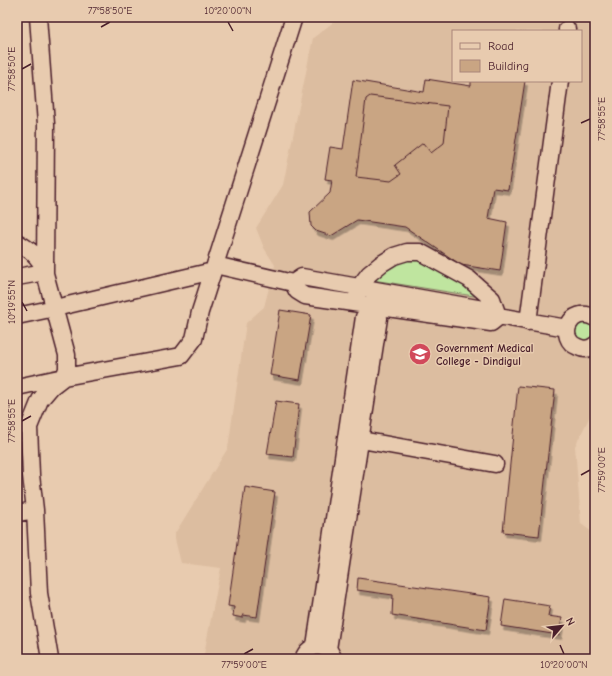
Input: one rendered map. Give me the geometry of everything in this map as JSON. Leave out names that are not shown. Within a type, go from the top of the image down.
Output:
[{"type":"street","points":[[38,17],[46,124],[45,272]]},
{"type":"street","points":[[17,387],[181,356],[194,339],[200,312],[294,17]]},
{"type":"street","points":[[528,322],[560,82]]},
{"type":"street","points":[[17,242],[32,251],[43,266],[67,355],[67,369],[64,377],[51,387],[40,400],[23,428],[36,510],[38,593],[50,659]]},
{"type":"street","points":[[303,659],[304,654],[308,650],[326,652],[353,439],[379,318],[369,294],[369,274],[394,256],[408,252],[420,252],[469,279],[492,299],[498,316]]},
{"type":"street","points":[[17,316],[55,308],[214,268],[293,283],[302,277],[369,294],[494,311],[498,316],[567,328]]},
{"type":"street","points":[[17,277],[45,272]]},
{"type":"street","points":[[293,283],[297,291],[305,296],[356,303],[369,294]]},
{"type":"street","points":[[595,318],[585,314],[579,315],[570,321],[567,328],[570,343],[586,349],[595,345]]},
{"type":"street","points":[[353,439],[495,464]]},
{"type":"street","points":[[17,513],[36,510]]},
{"type":"shaded area","name":"Government Medical College - Dindigul","points":[[340,17],[595,17],[595,406],[575,446],[581,524],[595,534],[595,659],[203,659],[221,568],[181,563],[174,535],[228,448],[246,323],[264,307],[275,265],[264,248],[256,228],[283,185],[313,38]]},
{"type":"green space","points":[[417,259],[466,283],[480,297],[373,280],[381,272],[402,260]]},
{"type":"green space","points":[[580,322],[588,322],[593,327],[591,338],[588,340],[580,340],[575,335],[575,327]]},
{"type":"building","points":[[426,79],[471,86],[471,82],[525,82],[508,190],[493,188],[488,218],[507,222],[500,271],[461,265],[405,227],[357,220],[331,236],[316,231],[311,226],[310,212],[330,193],[332,180],[325,179],[330,147],[343,149],[353,80],[424,92]]},
{"type":"building","points":[[370,96],[448,106],[444,143],[431,153],[423,143],[395,165],[401,174],[391,181],[356,177],[366,99]]},
{"type":"building","points":[[280,310],[311,315],[300,380],[270,375]]},
{"type":"building","points":[[518,386],[555,390],[539,536],[503,532]]},
{"type":"building","points":[[276,401],[299,404],[293,457],[267,454]]},
{"type":"building","points":[[245,487],[275,492],[257,617],[243,615],[243,618],[233,616],[234,607],[228,606]]},
{"type":"building","points":[[358,578],[491,597],[486,630],[392,615],[393,595],[357,590]]},
{"type":"building","points":[[505,599],[550,606],[548,616],[562,618],[559,635],[501,626]]},
{"type":"place","name":"Government Medical College - Dindigul","points":[[420,354]]}]
